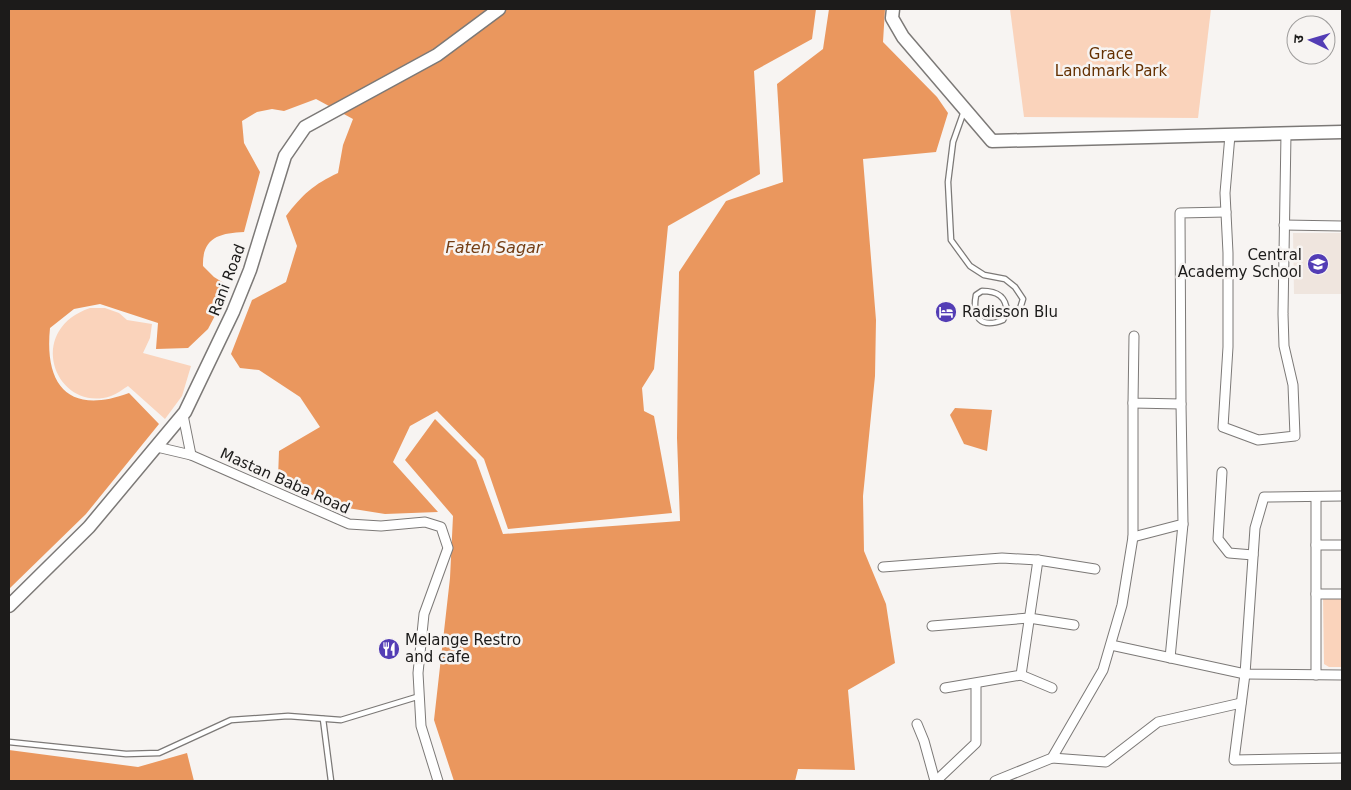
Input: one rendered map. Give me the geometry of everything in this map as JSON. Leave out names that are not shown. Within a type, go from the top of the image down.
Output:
[{"type":"street","name":"Rani Road","points":[[9,606],[89,527],[183,415],[247,279],[285,156],[305,127],[437,55],[499,9]]},
{"type":"street","points":[[893,9],[892,18],[903,37],[992,141],[1342,132]]},
{"type":"street","points":[[1230,135],[1225,193],[1228,263],[1227,376],[1224,427],[1258,440],[1294,436],[1292,385],[1284,346],[1286,134]]},
{"type":"street","points":[[1170,658],[1183,524],[1180,213],[1226,212]]},
{"type":"street","points":[[1284,225],[1342,226]]},
{"type":"street","points":[[1052,758],[1103,670],[1122,605],[1133,537],[1134,336]]},
{"type":"street","points":[[1133,403],[1181,404]]},
{"type":"street","points":[[183,415],[191,455]]},
{"type":"street","name":"Mastan Baba Road","points":[[157,446],[191,455],[349,524],[381,526],[425,522],[441,527],[448,548],[424,614],[418,674],[421,726],[438,781]]},
{"type":"street","points":[[1222,472],[1218,540],[1229,553],[1253,555]]},
{"type":"street","points":[[1342,496],[1264,498],[1255,528],[1245,674],[1234,760],[1342,758]]},
{"type":"street","points":[[1316,497],[1316,674]]},
{"type":"street","points":[[1133,537],[1183,524]]},
{"type":"street","points":[[1316,545],[1342,545]]},
{"type":"street","points":[[883,567],[1002,558],[1038,560],[1095,570]]},
{"type":"street","points":[[1020,675],[1038,560]]},
{"type":"street","points":[[1316,594],[1342,594]]},
{"type":"street","points":[[932,626],[1029,618],[1074,625]]},
{"type":"street","points":[[1111,645],[1245,674],[1342,675]]},
{"type":"street","points":[[945,688],[1020,675],[1052,688]]},
{"type":"street","points":[[917,724],[924,741],[935,781],[976,743],[976,684]]},
{"type":"street","points":[[995,781],[1052,758],[1106,762],[1158,722],[1241,703]]},
{"type":"lane","points":[[964,110],[953,142],[948,182],[951,240],[970,266],[984,275],[1005,279],[1015,287],[1023,299],[1019,312],[1007,312]]},
{"type":"lane","points":[[982,290],[1000,294],[1006,302],[1007,312],[1003,320],[992,324],[982,322],[976,317],[974,306],[976,295],[982,290]]},
{"type":"lane","points":[[9,742],[126,754],[159,752],[231,720],[288,716],[341,720],[420,696]]},
{"type":"lane","points":[[323,719],[331,781]]},
{"type":"shaded area","name":"Central Academy School","points":[[1293,233],[1342,233],[1342,294],[1294,294]]},
{"type":"green space","name":"Grace Landmark Park","points":[[1010,9],[1211,9],[1198,118],[1024,117]]},
{"type":"green space","points":[[90,308],[105,308],[119,313],[127,320],[152,324],[150,338],[143,353],[191,366],[182,396],[165,419],[128,386],[111,396],[92,398],[76,393],[63,382],[55,367],[53,351],[57,334],[69,319]]},
{"type":"green space","points":[[1342,594],[1342,667],[1329,667],[1324,664],[1323,595]]},
{"type":"water","name":"Fateh Sagar","points":[[9,9],[816,9],[812,39],[754,71],[760,174],[668,226],[654,369],[642,388],[644,411],[654,416],[672,513],[508,529],[484,459],[437,411],[410,426],[393,462],[438,512],[385,514],[335,506],[278,478],[279,451],[320,427],[300,397],[259,370],[240,368],[231,354],[252,300],[286,282],[297,246],[286,216],[309,191],[322,181],[338,173],[343,145],[353,119],[316,99],[284,111],[272,109],[257,112],[242,121],[244,143],[260,172],[244,232],[220,236],[209,243],[205,249],[203,266],[214,277],[230,287],[208,329],[188,348],[156,349],[158,323],[100,304],[74,309],[50,328],[49,349],[52,366],[57,380],[65,391],[76,398],[91,400],[108,399],[129,393],[159,424],[86,514],[9,589]]},
{"type":"water","points":[[829,9],[885,9],[883,42],[937,97],[948,113],[936,152],[863,159],[876,320],[875,376],[863,496],[864,551],[886,604],[895,663],[848,690],[855,770],[798,769],[795,781],[454,781],[434,720],[450,578],[453,516],[405,460],[435,419],[476,460],[503,534],[680,521],[677,438],[679,272],[726,201],[783,182],[777,84],[823,49]]},
{"type":"water","points":[[955,408],[992,410],[987,451],[964,444],[950,415]]},
{"type":"water","points":[[9,750],[138,767],[187,753],[194,781],[9,781]]},
{"type":"place","name":"Central Academy School","points":[[1318,264]]},
{"type":"place","name":"Radisson Blu","points":[[946,312]]},
{"type":"place","name":"Melange Restro and cafe","points":[[389,649]]}]
